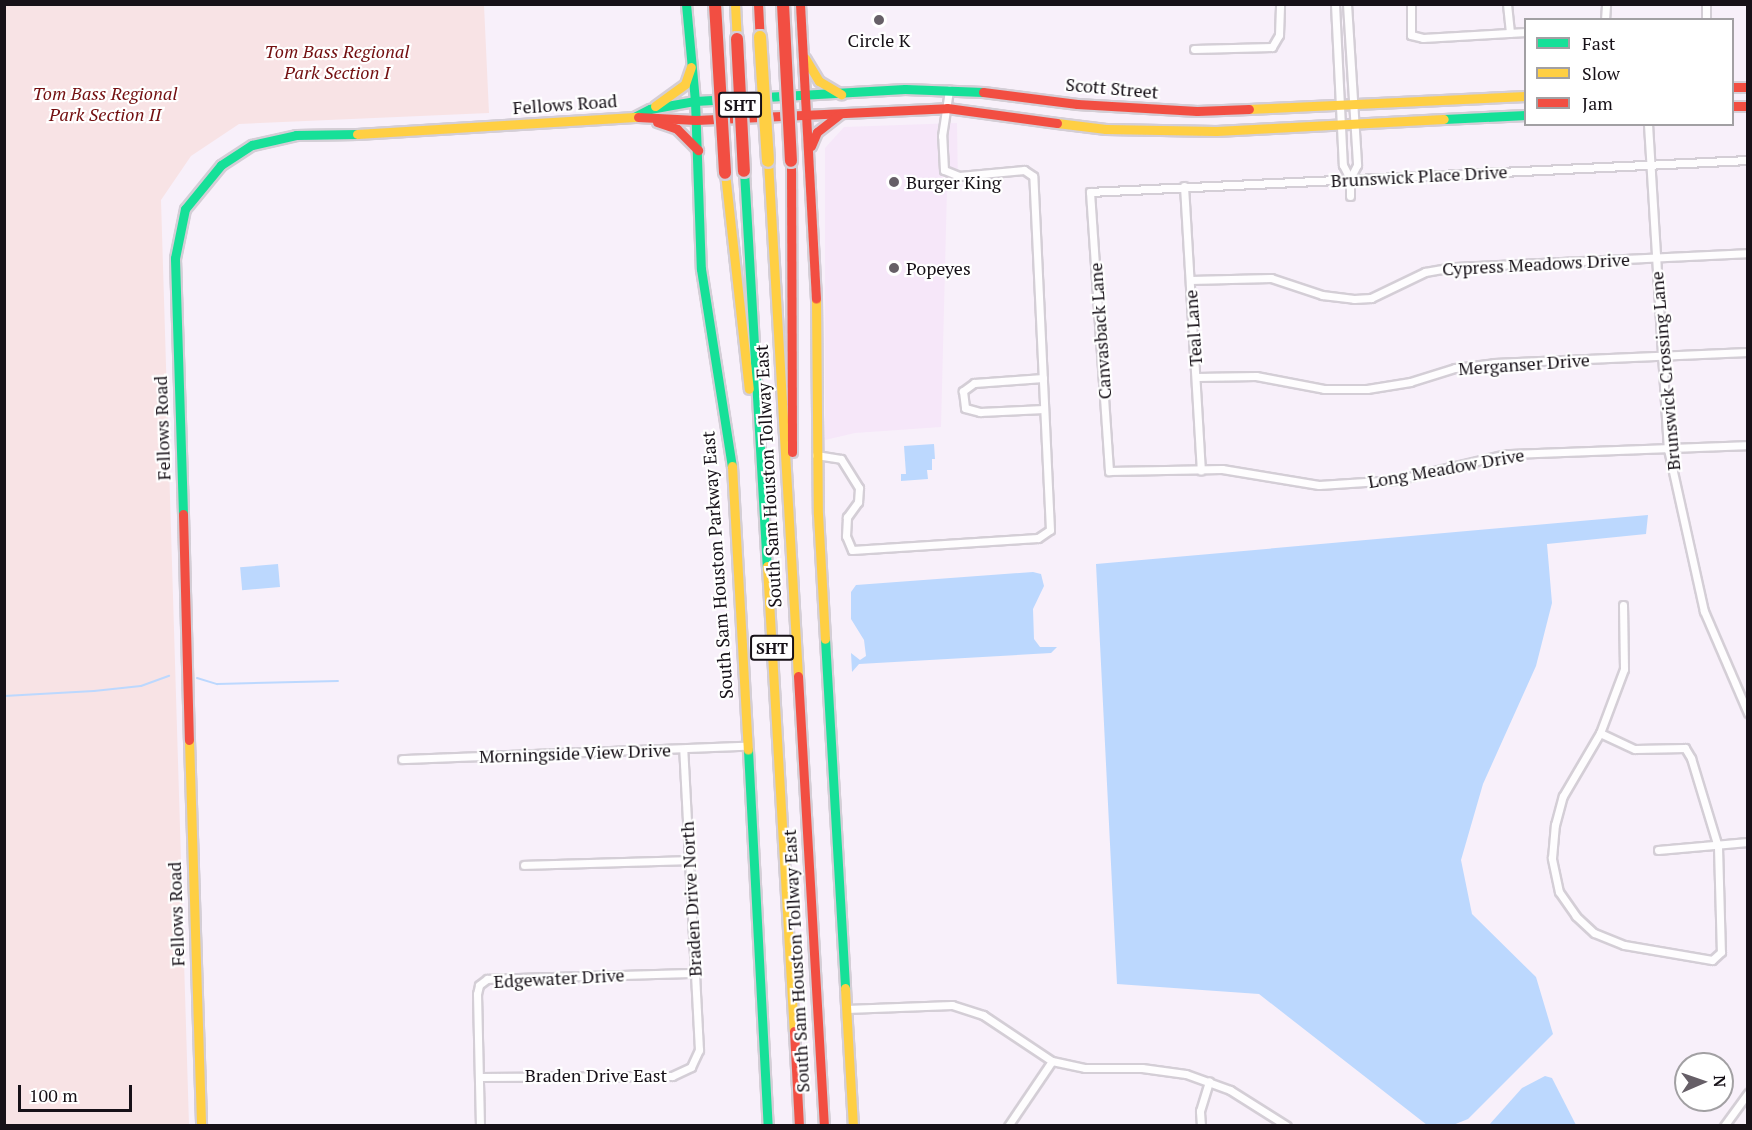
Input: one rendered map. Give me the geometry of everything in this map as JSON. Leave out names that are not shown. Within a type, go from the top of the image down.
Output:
[{"type":"main road","name":"South Sam Houston Parkway East","points":[[687,4],[698,150],[701,269],[732,463],[768,1125]]},
{"type":"main road","points":[[715,4],[725,173],[739,324],[760,452]]},
{"type":"main road","name":"South Sam Houston Tollway East","points":[[735,4],[799,1125]]},
{"type":"main road","name":"South Sam Houston Tollway East","points":[[759,4],[824,1125]]},
{"type":"main road","points":[[783,4],[791,161],[794,373],[789,541]]},
{"type":"main road","points":[[800,4],[816,284],[816,455],[853,1125]]},
{"type":"main road","points":[[803,55],[819,81],[840,94]]},
{"type":"main road","points":[[692,65],[685,84],[651,114],[677,129],[698,150]]},
{"type":"main road","name":"Scott Street","points":[[695,101],[949,90],[1077,104],[1197,111],[1524,96]]},
{"type":"main road","name":"Fellows Road","points":[[201,1125],[175,258],[185,209],[196,190],[221,165],[252,145],[275,137],[423,132],[634,117],[695,101]]},
{"type":"main road","points":[[1075,124],[1077,104]]},
{"type":"main road","name":"Scott Street","points":[[696,120],[946,108],[1106,129],[1216,131],[1340,122],[1524,115]]},
{"type":"main road","points":[[809,151],[817,132],[842,113]]},
{"type":"main road","name":"Fellows Road","points":[[651,114],[696,120]]},
{"type":"street","points":[[1194,49],[1272,47],[1279,35],[1280,4]]},
{"type":"street","points":[[1335,4],[1343,165],[1350,179]]},
{"type":"street","points":[[1347,4],[1357,165],[1350,179],[1350,196]]},
{"type":"street","points":[[1411,4],[1411,35],[1423,38],[1524,32]]},
{"type":"street","points":[[1507,4],[1510,33]]},
{"type":"street","points":[[816,455],[841,459],[859,488],[858,502],[848,517],[846,536],[852,550],[1038,538],[1050,530],[1033,176],[1024,170],[959,176],[944,170],[942,136],[949,90]]},
{"type":"street","name":"Brunswick Crossing Lane","points":[[1648,126],[1668,449],[1685,541],[1704,611],[1748,713]]},
{"type":"street","name":"Brunswick Place Drive","points":[[1090,192],[1748,160]]},
{"type":"street","name":"Teal Lane","points":[[1184,186],[1202,470]]},
{"type":"street","name":"Canvasback Lane","points":[[1090,192],[1109,471]]},
{"type":"street","name":"Cypress Meadows Drive","points":[[1190,280],[1271,278],[1322,295],[1354,299],[1371,298],[1425,272],[1446,268],[1748,253]]},
{"type":"street","name":"Merganser Drive","points":[[1197,377],[1256,376],[1324,389],[1367,389],[1477,365],[1748,352]]},
{"type":"street","points":[[1043,378],[974,383],[963,391],[965,408],[980,412],[1044,409]]},
{"type":"street","name":"Long Meadow Drive","points":[[1109,471],[1222,470],[1318,485],[1396,480],[1508,454],[1748,445]]},
{"type":"street","points":[[1600,733],[1635,748],[1685,747],[1706,800],[1718,847],[1721,952],[1712,960],[1624,945],[1594,933],[1576,916],[1559,892],[1552,858],[1555,825],[1563,796],[1600,733],[1624,669],[1623,605]]},
{"type":"street","name":"Morningside View Drive","points":[[402,759],[748,746]]},
{"type":"street","name":"Braden Drive North","points":[[683,748],[699,1050]]},
{"type":"street","points":[[1658,850],[1718,847],[1748,842]]},
{"type":"street","points":[[524,865],[689,860]]},
{"type":"street","name":"Edgewater Drive","points":[[479,1077],[477,994],[479,985],[487,980],[695,973]]},
{"type":"street","points":[[846,1009],[952,1005],[983,1015],[1053,1061],[1085,1068],[1142,1068],[1209,1082],[1265,1109],[1287,1125]]},
{"type":"street","name":"Braden Drive East","points":[[479,1077],[672,1076],[691,1067],[699,1050]]},
{"type":"street","points":[[1008,1125],[1053,1061]]},
{"type":"street","points":[[479,1077],[480,1125]]},
{"type":"street","points":[[1201,1125],[1200,1111],[1209,1082]]},
{"type":"street","points":[[1724,1125],[1748,1094]]},
{"type":"shaded area","points":[[957,123],[958,188],[947,189],[941,427],[855,433],[825,440],[825,148],[844,127]]},
{"type":"green space","name":"Tom Bass Regional Park Section II","points":[[5,5],[484,5],[489,113],[239,124],[191,156],[161,200],[189,1125],[5,1126]]},
{"type":"water","points":[[934,444],[935,459],[932,459],[932,470],[927,470],[928,479],[901,481],[901,474],[906,474],[904,446]]},
{"type":"water","points":[[1648,515],[1646,534],[1547,544],[1552,603],[1536,666],[1483,784],[1461,860],[1472,914],[1536,977],[1553,1034],[1468,1119],[1453,1125],[1427,1125],[1259,994],[1117,984],[1096,564]]},
{"type":"water","points":[[278,564],[280,587],[242,590],[240,567]]},
{"type":"water","points":[[1033,572],[1041,574],[1044,586],[1033,609],[1034,639],[1040,647],[1057,647],[1051,653],[859,664],[852,672],[851,653],[860,660],[866,656],[864,640],[851,619],[851,592],[856,585]]},
{"type":"water","points":[[1545,1076],[1552,1078],[1576,1125],[1489,1125],[1522,1088]]},
{"type":"waterway","points":[[4,696],[141,686],[169,676]]},
{"type":"waterway","points":[[197,678],[217,684],[338,681]]},
{"type":"traffic: fast","points":[[686,4],[695,101],[701,269],[732,466]]},
{"type":"traffic: fast","points":[[634,117],[650,109],[695,101],[905,89],[983,92]]},
{"type":"traffic: fast","points":[[1444,119],[1524,115]]},
{"type":"traffic: fast","points":[[183,514],[175,258],[185,209],[221,165],[252,145],[296,135],[357,134]]},
{"type":"traffic: fast","points":[[744,171],[767,566]]},
{"type":"traffic: fast","points":[[825,639],[845,988]]},
{"type":"traffic: fast","points":[[748,750],[768,1126]]},
{"type":"traffic: slow","points":[[735,4],[737,39]]},
{"type":"traffic: slow","points":[[760,37],[768,161]]},
{"type":"traffic: slow","points":[[805,58],[819,81],[841,94]]},
{"type":"traffic: slow","points":[[655,106],[685,84],[691,67]]},
{"type":"traffic: slow","points":[[1249,109],[1524,96]]},
{"type":"traffic: slow","points":[[357,134],[638,117]]},
{"type":"traffic: slow","points":[[1057,123],[1106,129],[1216,131],[1444,119]]},
{"type":"traffic: slow","points":[[768,161],[798,676]]},
{"type":"traffic: slow","points":[[725,173],[749,389]]},
{"type":"traffic: slow","points":[[816,299],[818,514],[825,639]]},
{"type":"traffic: slow","points":[[732,466],[748,750]]},
{"type":"traffic: slow","points":[[767,566],[794,1031]]},
{"type":"traffic: slow","points":[[189,740],[201,1126]]},
{"type":"traffic: slow","points":[[845,988],[853,1126]]},
{"type":"traffic: jam","points":[[715,4],[725,173]]},
{"type":"traffic: jam","points":[[758,4],[760,37]]},
{"type":"traffic: jam","points":[[783,4],[791,161]]},
{"type":"traffic: jam","points":[[800,4],[816,299]]},
{"type":"traffic: jam","points":[[737,39],[744,171]]},
{"type":"traffic: jam","points":[[1734,87],[1748,87]]},
{"type":"traffic: jam","points":[[983,92],[1077,104],[1197,111],[1249,109]]},
{"type":"traffic: jam","points":[[1734,106],[1748,106]]},
{"type":"traffic: jam","points":[[638,117],[696,120],[947,108],[1057,123]]},
{"type":"traffic: jam","points":[[811,146],[817,132],[839,115]]},
{"type":"traffic: jam","points":[[657,122],[677,129],[698,150]]},
{"type":"traffic: jam","points":[[791,161],[792,452]]},
{"type":"traffic: jam","points":[[183,514],[189,740]]},
{"type":"traffic: jam","points":[[798,676],[824,1126]]},
{"type":"traffic: jam","points":[[794,1031],[799,1126]]},
{"type":"place","name":"Circle K","points":[[879,20]]},
{"type":"place","name":"Burger King","points":[[894,182]]},
{"type":"place","name":"Popeyes","points":[[894,268]]},
{"type":"park label","name":"Tom Bass Regional Park Section I","points":[[337,62]]}]
